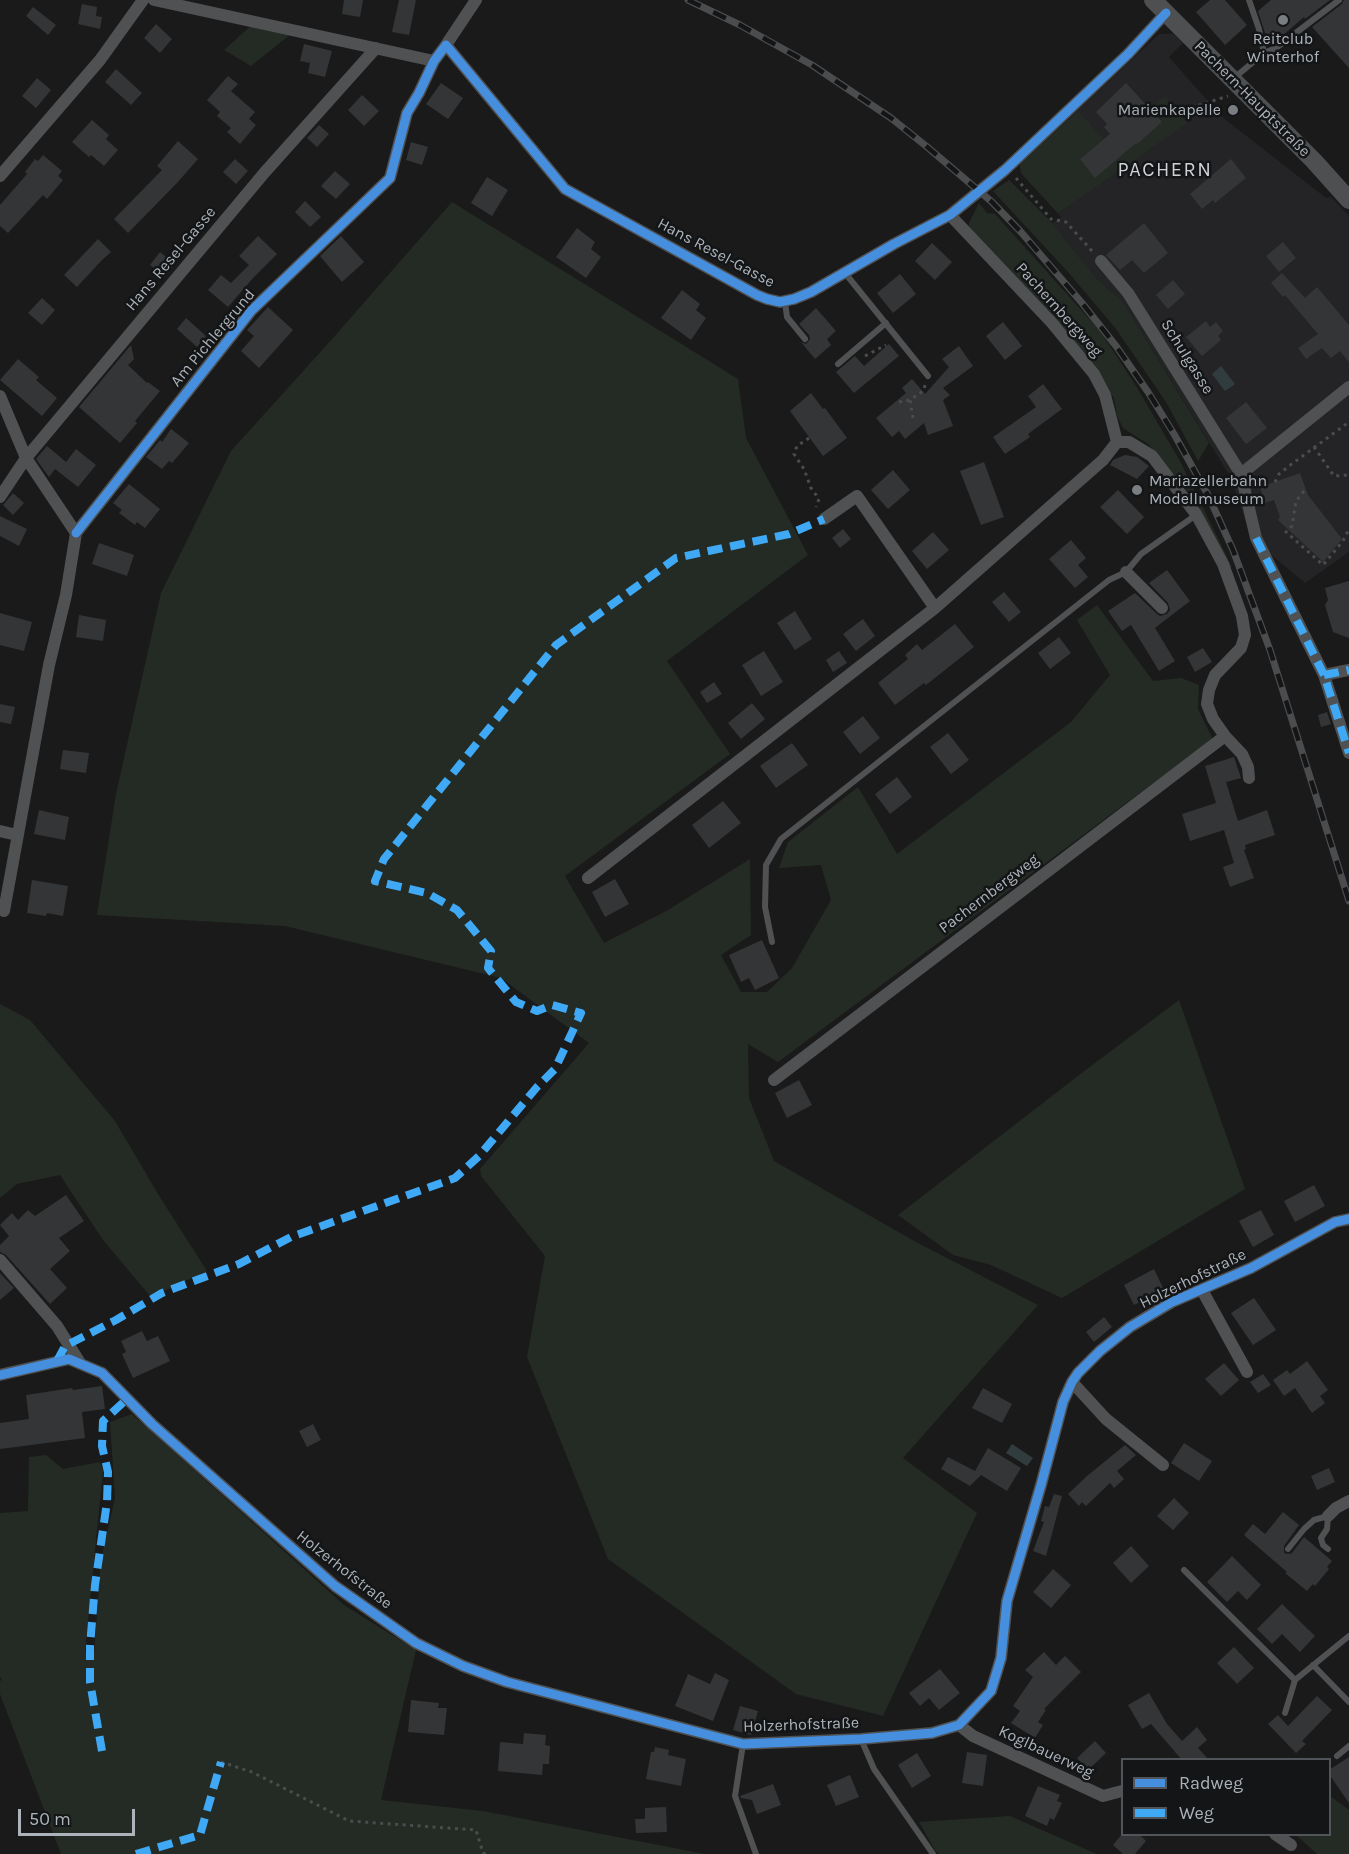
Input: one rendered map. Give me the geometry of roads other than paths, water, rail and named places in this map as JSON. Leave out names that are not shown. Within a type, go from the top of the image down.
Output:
[{"type":"main road","name":"Pachern-Hauptstraße","points":[[1160,5],[1314,161],[1349,200]]},
{"type":"street","points":[[0,176],[100,60],[143,0]]},
{"type":"street","points":[[154,0],[434,61],[476,0]]},
{"type":"street","name":"Hans Resel-Gasse","points":[[446,45],[565,189],[757,296],[767,300],[784,301],[811,292],[950,215],[1045,136],[1132,56],[1160,5]]},
{"type":"street","name":"Hans Resel-Gasse","points":[[0,497],[26,458],[265,172],[376,48]]},
{"type":"street","name":"Am Pichlergrund","points":[[3,911],[49,665],[66,595],[76,533],[251,311],[390,177],[407,113],[434,61]]},
{"type":"street","name":"Pachernbergweg","points":[[950,215],[1052,323],[1094,374],[1105,395],[1118,442]]},
{"type":"street","name":"Schulgasse","points":[[1101,261],[1128,293],[1241,474],[1256,538],[1324,675],[1349,753]]},
{"type":"street","points":[[1241,474],[1349,387]]},
{"type":"street","points":[[0,396],[26,458],[76,533]]},
{"type":"street","points":[[588,878],[935,608],[1103,460],[1118,442],[1129,442],[1152,456],[1196,514],[1223,564],[1242,616],[1245,634],[1241,648],[1215,675],[1209,690],[1208,704],[1213,719],[1242,754],[1248,767],[1249,778]]},
{"type":"street","points":[[824,519],[857,496],[935,608]]},
{"type":"street","points":[[1126,572],[1162,608]]},
{"type":"street","points":[[1324,675],[1349,670]]},
{"type":"street","name":"Pachernbergweg","points":[[774,1080],[1225,736]]},
{"type":"street","points":[[0,831],[17,835]]},
{"type":"street","name":"Holzerhofstraße","points":[[0,1375],[69,1359],[102,1373],[152,1424],[335,1586],[416,1643],[462,1666],[498,1679],[634,1717],[743,1744],[861,1739],[932,1732],[959,1725],[991,1691],[1001,1658],[1006,1601],[1063,1402],[1072,1382],[1100,1351],[1130,1327],[1172,1302],[1251,1268],[1335,1222],[1349,1219]]},
{"type":"street","points":[[0,1260],[57,1326],[81,1363]]},
{"type":"street","points":[[1202,1290],[1247,1372]]},
{"type":"street","points":[[1072,1382],[1106,1419],[1164,1465]]},
{"type":"street","points":[[1328,1516],[1336,1508],[1349,1501]]},
{"type":"street","name":"Koglbauerweg","points":[[959,1725],[973,1736],[1103,1796],[1121,1791]]},
{"type":"street","points":[[1278,1836],[1291,1845]]},
{"type":"lane","points":[[1249,0],[1259,28],[1264,53]]},
{"type":"lane","points":[[1238,85],[1264,53],[1276,48],[1339,0]]},
{"type":"lane","points":[[845,273],[927,374]]},
{"type":"lane","points":[[784,301],[787,317],[805,339]]},
{"type":"lane","points":[[838,364],[886,323]]},
{"type":"lane","points":[[772,942],[765,908],[766,865],[780,839],[1109,580],[1126,572],[1140,554],[1196,514]]},
{"type":"lane","points":[[1288,1549],[1314,1520],[1328,1516],[1327,1529],[1321,1538],[1323,1545],[1328,1549]]},
{"type":"lane","points":[[1184,1570],[1295,1680]]},
{"type":"lane","points":[[1285,1713],[1295,1680],[1349,1636]]},
{"type":"lane","points":[[1313,1665],[1349,1702]]},
{"type":"lane","name":"Holzerhofstraße","points":[[861,1739],[874,1769],[933,1854]]},
{"type":"lane","name":"Holzerhofstraße","points":[[743,1744],[735,1796],[756,1854]]},
{"type":"lane","points":[[1337,1756],[1349,1746]]},
{"type":"railway","points":[[688,0],[740,25],[812,65],[891,118],[926,146],[992,202],[1021,232],[1116,346],[1174,434],[1208,495],[1233,550],[1270,650],[1349,901]]},
{"type":"place","name":"Reitclub Winterhof","points":[[1283,20]]},
{"type":"place","name":"Marienkapelle","points":[[1233,110]]},
{"type":"place","name":"Mariazellerbahn Modellmuseum","points":[[1137,490]]},
{"type":"district","name":"PACHERN","points":[[1165,170]]}]
